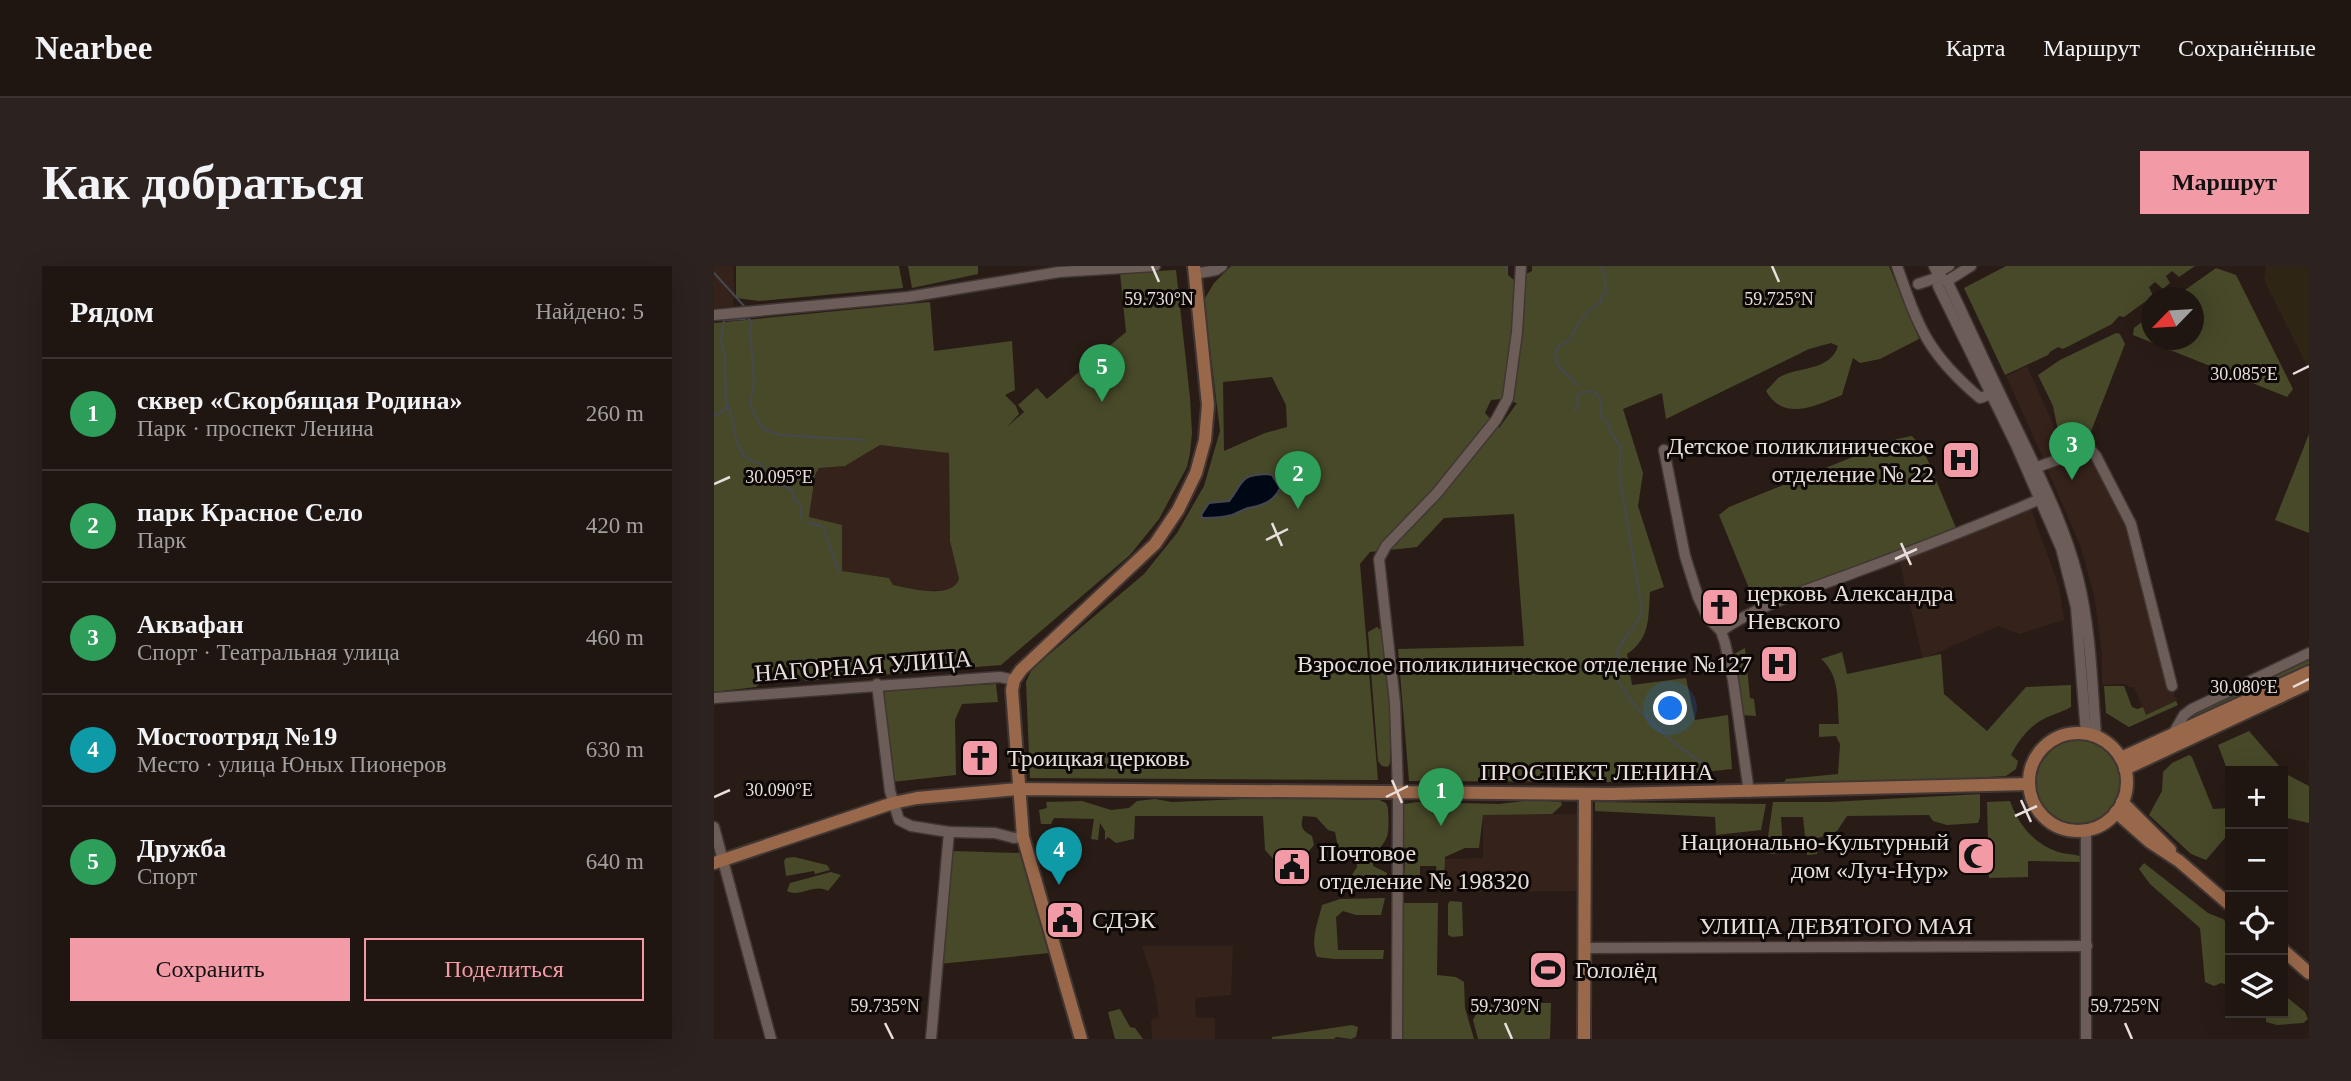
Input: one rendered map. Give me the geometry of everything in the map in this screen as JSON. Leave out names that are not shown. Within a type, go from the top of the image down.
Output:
[{"type":"main road","points":[[1081,1039],[1023,837],[1017,789],[1012,698],[1014,680],[1021,670],[1155,544],[1178,510],[1196,473],[1205,440],[1208,405],[1194,270]]},
{"type":"main road","points":[[2123,764],[2174,734],[2309,672]]},
{"type":"main road","points":[[2123,764],[2309,683]]},
{"type":"main road","points":[[2091,735],[2109,744],[2123,764],[2127,780],[2119,807],[2102,824],[2086,830],[2068,830],[2044,817],[2035,806],[2029,784],[2034,758],[2045,745],[2060,736],[2091,735]]},
{"type":"main road","name":"ПРОСПЕКТ ЛЕНИНА","points":[[718,861],[893,803],[917,798],[1017,789],[1585,794],[2029,784]]},
{"type":"main road","points":[[1584,1039],[1585,794]]},
{"type":"main road","points":[[2119,807],[2150,842],[2179,860],[2225,901]]},
{"type":"main road","points":[[2288,954],[2309,972]]},
{"type":"street","points":[[714,315],[908,297],[1059,272],[1155,266]]},
{"type":"street","points":[[1194,270],[1216,270],[1222,266]]},
{"type":"street","points":[[1397,1039],[1398,792],[1395,703],[1379,559],[1386,546],[1437,493],[1471,451],[1496,419],[1508,398],[1517,332],[1521,266]]},
{"type":"street","points":[[1897,266],[1915,317],[1939,359],[1980,398],[1995,392]]},
{"type":"street","points":[[1934,266],[1943,279]]},
{"type":"street","points":[[1949,266],[1942,270],[1943,279],[1938,286],[1995,392],[2032,469],[2077,576],[2090,646],[2091,735]]},
{"type":"street","points":[[1918,284],[1943,279],[1971,266]]},
{"type":"street","points":[[2032,469],[2089,448],[2096,456],[2131,524],[2172,686]]},
{"type":"street","points":[[1664,450],[1685,556],[1708,618],[1721,631],[1733,680],[1749,792]]},
{"type":"street","points":[[1721,631],[1735,621],[1777,602],[2044,498]]},
{"type":"street","points":[[2174,734],[2184,715],[2192,709],[2309,653]]},
{"type":"street","name":"НАГОРНАЯ УЛИЦА","points":[[714,698],[877,684],[1000,677],[1014,680]]},
{"type":"street","points":[[877,684],[893,803],[899,820],[911,826],[948,832],[995,833],[1023,837]]},
{"type":"street","points":[[714,827],[718,861],[771,1039]]},
{"type":"street","points":[[2086,830],[2086,1039]]},
{"type":"street","points":[[931,1039],[948,832]]},
{"type":"street","name":"УЛИЦА ДЕВЯТОГО МАЯ","points":[[1585,948],[2087,946]]},
{"type":"shaded area","points":[[714,266],[733,266],[733,306],[714,308]]},
{"type":"shaded area","points":[[2266,266],[2309,266],[2309,370],[2264,280]]},
{"type":"shaded area","points":[[2027,366],[2064,449],[2043,458],[2006,376]]},
{"type":"shaded area","points":[[880,445],[949,452],[950,541],[959,579],[952,589],[926,591],[893,585],[889,578],[841,571],[809,517],[815,475],[819,468],[845,466]]},
{"type":"shaded area","points":[[2084,453],[2090,455],[2131,532],[2170,684],[2177,701],[2146,715],[2134,687],[2128,687],[2127,684],[2102,685],[2102,655],[2094,594],[2080,545],[2047,469]]},
{"type":"shaded area","points":[[1272,475],[1280,488],[1267,502],[1225,517],[1203,518],[1201,515],[1209,503],[1229,501],[1246,478]]},
{"type":"shaded area","points":[[2031,509],[2059,587],[2064,620],[2019,634],[1998,626],[1923,659],[1899,560]]},
{"type":"shaded area","points":[[1578,814],[1579,891],[1446,892],[1445,859],[1483,858],[1483,815]]},
{"type":"shaded area","points":[[1142,946],[1233,946],[1231,995],[1195,998],[1196,1017],[1215,1018],[1215,1039],[1152,1039],[1151,1020],[1159,1017],[1154,983]]},
{"type":"green space","points":[[736,266],[899,266],[903,288],[759,301],[736,298]]},
{"type":"green space","points":[[908,266],[978,266],[978,274],[912,288]]},
{"type":"green space","points":[[1231,266],[1508,266],[1508,275],[1514,280],[1532,271],[1532,266],[1889,266],[1919,339],[1880,359],[1860,363],[1853,358],[1842,395],[1811,407],[1791,409],[1773,401],[1766,391],[1778,378],[1786,374],[1828,360],[1838,346],[1831,343],[1809,349],[1666,419],[1662,393],[1623,409],[1643,473],[1638,506],[1664,587],[1650,592],[1647,626],[1635,648],[1627,654],[1632,685],[1686,678],[1695,720],[1728,715],[1732,769],[1611,782],[1409,781],[1398,649],[1524,646],[1514,514],[1444,518],[1417,547],[1370,552],[1360,564],[1378,780],[1030,778],[1026,682],[1032,669],[1144,574],[1177,533],[1204,486],[1220,431],[1204,300],[1214,283]],"holes":[[[1272,377],[1286,405],[1287,427],[1265,433],[1224,451],[1223,382]],[[1501,399],[1517,403],[1499,428],[1485,413],[1491,400]]]},
{"type":"green space","points":[[2006,266],[2195,266],[2179,277],[2172,271],[2166,276],[2170,283],[2165,287],[2155,282],[2149,287],[2141,287],[2141,305],[2124,317],[2119,316],[2112,324],[2063,349],[2058,347],[2048,355],[2005,375],[1964,288]]},
{"type":"green space","points":[[2216,268],[2236,275],[2293,389],[2287,397],[2170,350],[2204,350],[2204,287],[2189,287]]},
{"type":"green space","points":[[1176,270],[1192,433],[1187,467],[1159,519],[1130,555],[1001,665],[806,681],[788,667],[778,668],[756,687],[714,692],[714,323],[930,302],[934,351],[1012,341],[1015,390],[1005,395],[1016,406],[1019,414],[1007,427],[1024,412],[1018,405],[1037,388],[1047,399],[1126,332],[1120,273]],"holes":[[[880,445],[949,453],[950,541],[959,579],[955,585],[940,591],[920,590],[893,585],[889,578],[842,571],[842,525],[809,517],[815,475],[819,468],[845,466]]]},
{"type":"green space","points":[[2141,323],[2141,338],[2133,335],[2134,328]]},
{"type":"green space","points":[[2116,333],[2120,334],[2125,344],[2088,439],[2080,441],[2074,430],[2059,436],[2053,406],[2038,375],[2060,360]]},
{"type":"green space","points":[[2309,434],[2309,533],[2275,520]]},
{"type":"green space","points":[[1912,436],[1923,449],[1956,528],[1755,603],[1719,515],[1729,507],[1897,439]]},
{"type":"green space","points":[[1377,627],[1382,631],[1390,695],[1388,767],[1382,766],[1378,761],[1368,632]]},
{"type":"green space","points":[[1745,648],[1750,698],[1754,699],[1756,716],[1741,715],[1730,656]]},
{"type":"green space","points":[[1842,652],[1847,674],[1941,654],[1944,694],[1987,731],[2026,687],[2071,685],[2071,707],[2044,719],[2027,732],[2011,755],[2018,761],[2016,769],[2006,776],[1781,788],[1786,779],[1838,774],[1840,744],[1836,736],[1819,737],[1819,724],[1839,724],[1835,680],[1821,659]]},
{"type":"green space","points":[[2309,659],[2309,667],[2187,720],[2192,713]]},
{"type":"green space","points":[[996,684],[998,702],[962,704],[955,720],[956,775],[892,782],[883,690]]},
{"type":"green space","points":[[2104,686],[2124,686],[2132,707],[2143,707],[2146,715],[2176,701],[2178,705],[2129,727],[2106,713]]},
{"type":"green space","points":[[2249,731],[2279,766],[2226,766],[2218,745]]},
{"type":"green space","points":[[2080,740],[2097,743],[2111,753],[2121,767],[2124,784],[2121,801],[2111,815],[2097,825],[2080,828],[2063,825],[2049,815],[2039,801],[2036,784],[2039,767],[2049,753],[2063,743]]},
{"type":"green space","points":[[2189,755],[2192,757],[2213,809],[2225,808],[2225,838],[2206,860],[2191,854],[2149,815],[2162,791],[2163,772],[2172,763]]},
{"type":"green space","points":[[2288,775],[2309,786],[2309,823],[2288,818]]},
{"type":"green space","points":[[1980,794],[1978,823],[1947,825],[1933,821],[1929,815],[1847,816],[1837,831],[1818,838],[1817,854],[1807,855],[1803,817],[1781,817],[1783,848],[1774,854],[1735,849],[1744,842],[1768,837],[1773,802],[1829,802]]},
{"type":"green space","points":[[1288,797],[1377,799],[1386,803],[1387,836],[1376,854],[1373,866],[1387,873],[1386,884],[1375,890],[1343,889],[1357,867],[1356,855],[1339,853],[1335,832],[1328,830],[1316,817],[1303,816],[1302,820],[1303,828],[1312,836],[1314,845],[1309,851],[1275,861],[1265,850],[1263,816],[1135,816],[1134,839],[1116,843],[1108,837],[1105,840],[1105,831],[1100,823],[1098,840],[1091,839],[1094,819],[1054,818],[1051,824],[1041,824],[1039,810],[1047,808],[1046,802],[1082,801],[1111,810],[1129,808],[1137,801],[1155,799],[1172,802]]},
{"type":"green space","points":[[1533,800],[1561,802],[1562,805],[1552,814],[1483,815],[1479,848],[1465,848],[1445,857],[1444,888],[1441,892],[1436,866],[1420,866],[1420,877],[1404,877],[1404,804],[1499,804]]},
{"type":"green space","points":[[2010,801],[2017,818],[2034,838],[2058,852],[2080,856],[2081,862],[2028,861],[2028,877],[1989,878],[1987,802]]},
{"type":"green space","points":[[1595,802],[1766,804],[1761,830],[1716,835],[1715,817],[1595,811]]},
{"type":"green space","points":[[951,851],[1022,853],[1050,953],[939,964]]},
{"type":"green space","points":[[794,857],[827,865],[830,870],[786,876],[784,861]]},
{"type":"green space","points":[[2144,863],[2208,913],[2225,921],[2225,984],[2214,986],[2205,982],[2200,928],[2150,884],[2139,869]]},
{"type":"green space","points":[[831,872],[841,875],[828,891],[787,891],[790,883]]},
{"type":"green space","points":[[1385,898],[1381,915],[1356,915],[1343,911],[1336,917],[1338,950],[1384,950],[1383,959],[1317,957],[1314,937],[1322,905],[1340,899]]},
{"type":"green space","points":[[1450,901],[1462,902],[1463,936],[1448,935]]},
{"type":"green space","points":[[1402,903],[1438,903],[1437,975],[1456,977],[1464,982],[1465,1008],[1474,1039],[1402,1039]]},
{"type":"green space","points":[[2288,998],[2305,1012],[2308,1019],[2303,1023],[2277,1025],[2266,1022],[2266,1018],[2288,1018]]},
{"type":"green space","points":[[1486,1003],[1551,1003],[1550,1039],[1478,1039],[1473,1020]]},
{"type":"green space","points":[[1120,1009],[1130,1027],[1135,1028],[1143,1039],[1115,1039],[1108,1012]]},
{"type":"green space","points":[[1352,1025],[1358,1027],[1356,1037],[1351,1039],[1272,1039],[1272,1037]]},
{"type":"waterway","points":[[1578,386],[1559,366],[1555,353],[1559,346],[1571,339],[1589,310],[1601,302],[1601,296],[1606,294],[1601,266]]},
{"type":"waterway","points":[[714,273],[745,307]]},
{"type":"waterway","points":[[714,415],[726,410],[725,357],[721,341],[724,320],[746,317],[752,322],[750,328],[754,382],[750,406],[763,429],[780,435],[865,440]]},
{"type":"waterway","points":[[1574,411],[1578,404],[1577,396],[1593,391],[1600,398],[1601,417],[1607,421],[1612,435],[1621,446],[1619,474],[1642,608],[1616,655],[1617,678],[1634,704],[1656,727],[1704,763]]},
{"type":"waterway","points":[[727,403],[737,442],[744,456],[761,464],[771,481],[791,489],[795,500],[801,506],[801,517]]},
{"type":"waterway","points":[[807,522],[823,527],[839,572]]},
{"type":"place","name":"Дружба","points":[[1102,402]]},
{"type":"place","name":"Детское поликлиническое отделение № 22","points":[[1961,460]]},
{"type":"place","name":"Аквафан","points":[[2072,480]]},
{"type":"place","name":"парк Красное Село","points":[[1298,509]]},
{"type":"place","name":"церковь Александра Невского","points":[[1720,607]]},
{"type":"place","name":"Взрослое поликлиническое отделение №127","points":[[1779,664]]},
{"type":"place","name":"Троицкая церковь","points":[[980,758]]},
{"type":"place","name":"сквер «Скорбящая Родина»","points":[[1441,826]]},
{"type":"place","name":"Национально-Культурный дом «Луч-Нур»","points":[[1976,856]]},
{"type":"place","name":"Почтовое отделение № 198320","points":[[1292,867]]},
{"type":"place","name":"Мостоотряд №19","points":[[1059,885]]},
{"type":"place","name":"СДЭК","points":[[1065,920]]},
{"type":"place","name":"Гололёд","points":[[1548,970]]}]
